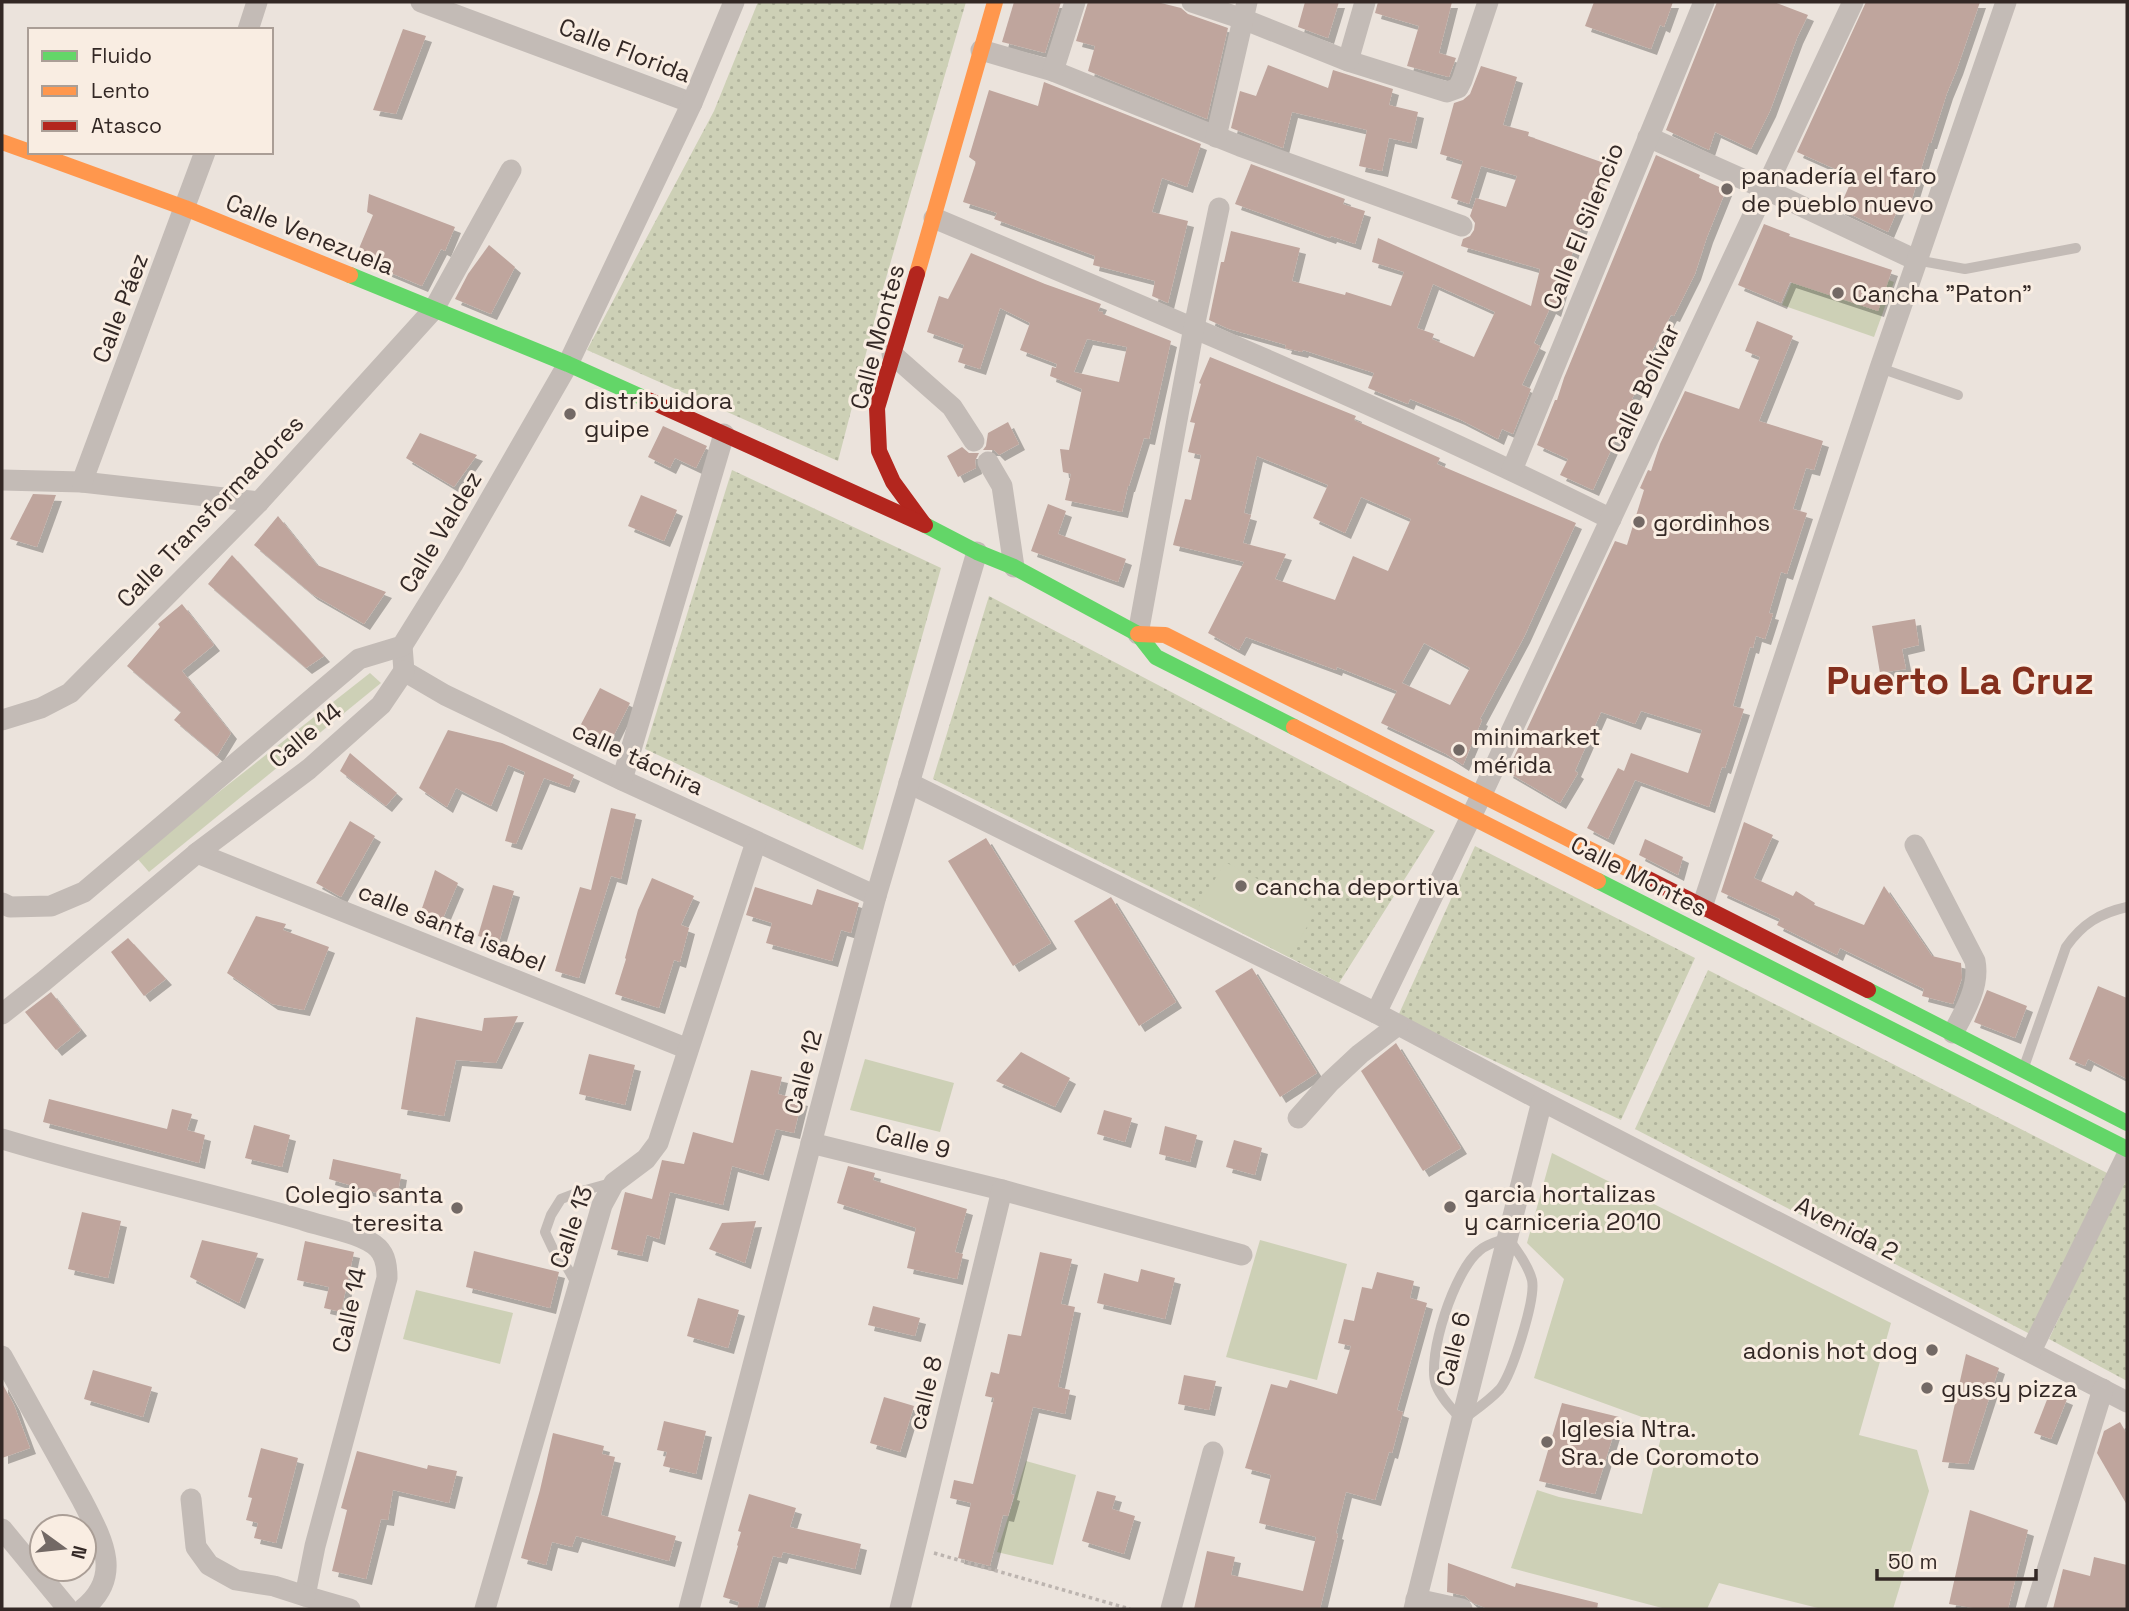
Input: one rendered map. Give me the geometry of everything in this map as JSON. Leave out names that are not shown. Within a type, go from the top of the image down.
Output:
[{"type":"street","points":[[249,28],[257,2]]},
{"type":"street","name":"Calle Florida","points":[[421,2],[692,103]]},
{"type":"street","name":"Calle Valdez","points":[[401,646],[453,564],[568,364],[692,103],[734,2]]},
{"type":"street","name":"Calle Montes","points":[[995,2],[877,408],[879,451],[893,482],[923,524],[977,552],[1014,567],[1138,634],[1156,657],[2127,1149]]},
{"type":"street","points":[[1053,71],[1074,2]]},
{"type":"street","points":[[1192,2],[1245,10],[1348,61],[1447,92],[1458,88],[1462,80],[1484,3]]},
{"type":"street","points":[[1348,61],[1365,2]]},
{"type":"street","name":"Calle El Silencio","points":[[1511,470],[1704,2]]},
{"type":"street","name":"Calle Bolívar","points":[[1376,1013],[1481,796],[1853,2]]},
{"type":"street","points":[[1702,907],[1916,260],[2006,2]]},
{"type":"street","points":[[1216,137],[1245,10]]},
{"type":"street","points":[[982,50],[1053,71],[1216,137],[1462,226]]},
{"type":"street","points":[[1648,137],[1916,260]]},
{"type":"street","name":"Calle Venezuela","points":[[2,142],[28,151]]},
{"type":"street","name":"Calle Venezuela","points":[[36,154],[185,208],[568,364],[923,524]]},
{"type":"street","name":"Calle Páez","points":[[82,482],[204,154]]},
{"type":"street","name":"Calle Transformadores","points":[[2,720],[41,708],[70,693],[259,502],[434,309],[511,170]]},
{"type":"street","points":[[1138,634],[1194,327],[1219,208]]},
{"type":"street","points":[[934,218],[1194,327],[1511,470],[1611,519]]},
{"type":"street","points":[[892,354],[952,407],[974,441]]},
{"type":"street","points":[[622,780],[724,434]]},
{"type":"street","points":[[988,462],[1002,486],[1014,567]]},
{"type":"street","points":[[2,481],[82,482],[259,502]]},
{"type":"street","name":"Calle 12","points":[[689,1609],[876,896],[977,552]]},
{"type":"street","name":"Calle Montes","points":[[1138,634],[1165,635],[1953,1032],[2127,1123]]},
{"type":"street","points":[[2,903],[10,906],[51,906],[84,892],[359,659],[401,646],[404,671]]},
{"type":"street","name":"calle táchira","points":[[404,671],[445,695],[622,780],[876,896]]},
{"type":"street","name":"Calle 14","points":[[2,1014],[197,853],[309,769],[380,705],[404,671]]},
{"type":"street","name":"Avenida 2","points":[[909,783],[1376,1013],[2127,1402]]},
{"type":"street","name":"Calle 13","points":[[485,1609],[602,1205],[614,1183],[646,1159],[658,1143],[756,842]]},
{"type":"street","points":[[1915,845],[1975,961],[1978,973],[1953,1032]]},
{"type":"street","name":"calle santa isabel","points":[[197,853],[688,1049]]},
{"type":"street","points":[[1298,1118],[1360,1054],[1398,1025]]},
{"type":"street","name":"Calle 6","points":[[1415,1604],[1542,1101]]},
{"type":"street","name":"Calle 14","points":[[2,1139],[58,1157],[247,1204],[359,1237],[378,1248],[387,1264],[387,1278],[315,1546],[305,1596]]},
{"type":"street","name":"Calle 9","points":[[811,1143],[1002,1190],[1242,1255]]},
{"type":"street","points":[[2031,1351],[2127,1155]]},
{"type":"street","name":"calle 8","points":[[900,1609],[1002,1190]]},
{"type":"street","points":[[2,1356],[93,1522],[107,1560],[107,1571],[101,1590],[83,1609]]},
{"type":"street","points":[[2035,1609],[2103,1389]]},
{"type":"street","points":[[1171,1609],[1213,1452]]},
{"type":"street","points":[[191,1499],[196,1547],[209,1565],[236,1580],[274,1586],[350,1609]]},
{"type":"street","points":[[2,1529],[68,1609]]},
{"type":"street","points":[[1415,1604],[1462,1609]]},
{"type":"lane","points":[[1916,260],[1965,269],[2076,248]]},
{"type":"lane","points":[[1880,368],[1958,395]]},
{"type":"lane","points":[[2023,1069],[2066,947],[2073,936],[2089,921],[2127,907]]},
{"type":"lane","points":[[578,1287],[552,1249],[545,1232],[561,1199],[614,1183]]},
{"type":"lane","points":[[1508,1238],[1526,1265],[1533,1283],[1529,1309],[1510,1374],[1501,1388],[1462,1420],[1436,1385],[1433,1364],[1451,1294],[1462,1271],[1479,1250],[1508,1238]]},
{"type":"path","points":[[915,1548],[1130,1609]]},
{"type":"green space","points":[[758,2],[966,2],[882,292],[838,461],[587,350],[714,111]]},
{"type":"green space","name":"Cancha \"Paton\"","points":[[1806,249],[1894,282],[1874,337],[1782,305]]},
{"type":"green space","points":[[732,470],[941,568],[863,850],[645,749]]},
{"type":"green space","points":[[989,596],[1435,831],[1339,983],[933,779]]},
{"type":"green space","points":[[370,673],[381,683],[149,872],[136,857]]},
{"type":"green space","points":[[1475,846],[1695,958],[1621,1120],[1398,1016]]},
{"type":"green space","name":"cancha deportiva","points":[[1225,862],[1317,910],[1289,957],[1197,910]]},
{"type":"green space","points":[[1708,970],[2109,1174],[2030,1334],[1635,1129]]},
{"type":"green space","points":[[865,1059],[954,1083],[940,1132],[850,1110]]},
{"type":"green space","points":[[1552,1153],[1891,1323],[1859,1435],[1917,1450],[1929,1491],[1893,1609],[1822,1609],[1719,1583],[1707,1609],[1666,1609],[1511,1568],[1537,1490],[1642,1514],[1664,1425],[1534,1378],[1564,1279],[1527,1243]]},
{"type":"green space","points":[[2123,1181],[2127,1183],[2127,1381],[2049,1339]]},
{"type":"green space","points":[[1260,1240],[1347,1264],[1317,1380],[1226,1357]]},
{"type":"green space","points":[[416,1290],[513,1313],[500,1364],[403,1339]]},
{"type":"green space","points":[[1026,1461],[1076,1475],[1053,1565],[997,1552]]},
{"type":"building","points":[[1014,2],[1061,2],[1045,53],[1002,42]]},
{"type":"building","points":[[1088,2],[1157,2],[1181,8],[1188,14],[1228,28],[1207,119],[1088,71],[1095,46],[1076,41]]},
{"type":"building","points":[[1305,2],[1339,2],[1328,38],[1298,27]]},
{"type":"building","points":[[1378,2],[1452,2],[1439,53],[1456,58],[1449,77],[1407,66],[1419,26],[1375,13]]},
{"type":"building","points":[[1594,2],[1673,2],[1664,27],[1660,25],[1651,49],[1585,26]]},
{"type":"building","points":[[1717,2],[1774,2],[1808,15],[1770,111],[1751,149],[1715,132],[1709,150],[1666,130]]},
{"type":"building","points":[[1866,2],[1980,2],[1929,143],[1912,199],[1903,197],[1888,232],[1839,209],[1853,177],[1797,152]]},
{"type":"building","points":[[403,29],[426,36],[396,114],[373,110]]},
{"type":"building","points":[[1268,65],[1328,88],[1333,70],[1393,89],[1389,105],[1418,112],[1411,143],[1389,138],[1382,171],[1359,166],[1367,130],[1292,112],[1283,148],[1231,128],[1240,91],[1256,96]]},
{"type":"building","points":[[1481,66],[1517,77],[1503,125],[1529,132],[1528,136],[1604,163],[1579,231],[1555,311],[1550,308],[1534,343],[1540,346],[1522,385],[1531,389],[1513,434],[1502,429],[1498,439],[1410,399],[1408,404],[1368,388],[1374,373],[1303,350],[1285,348],[1286,345],[1229,329],[1209,320],[1221,262],[1224,262],[1231,231],[1300,248],[1292,281],[1345,295],[1346,292],[1391,306],[1404,272],[1372,262],[1378,238],[1531,306],[1540,269],[1461,246],[1463,239],[1470,236],[1474,230],[1475,223],[1470,216],[1476,198],[1506,207],[1517,176],[1481,166],[1469,204],[1451,198],[1463,161],[1440,154],[1454,103],[1470,94]],"holes":[[[1433,284],[1495,312],[1474,357],[1432,339],[1434,334],[1417,328]]]},
{"type":"building","points":[[1044,82],[1201,144],[1187,187],[1162,178],[1152,212],[1188,221],[1168,303],[1152,296],[1155,281],[1093,265],[1095,256],[994,219],[997,213],[963,202],[976,162],[969,157],[989,90],[1038,106]]},
{"type":"building","points":[[1656,155],[1726,190],[1695,274],[1644,366],[1648,368],[1593,490],[1560,475],[1568,459],[1537,445]]},
{"type":"building","points":[[1251,164],[1345,199],[1343,204],[1365,211],[1355,244],[1331,236],[1330,238],[1235,204]]},
{"type":"building","points":[[369,194],[455,227],[445,251],[441,249],[422,286],[355,258],[373,215],[367,212]]},
{"type":"building","points":[[1764,224],[1790,234],[1789,236],[1892,270],[1878,311],[1790,282],[1781,303],[1738,285]]},
{"type":"building","points":[[489,245],[515,267],[491,314],[455,299],[468,274]]},
{"type":"building","points":[[971,253],[1101,304],[1098,311],[1103,314],[1171,341],[1149,439],[1144,438],[1122,512],[1065,500],[1071,474],[1063,472],[1060,449],[1069,450],[1082,389],[1050,376],[1052,367],[1056,368],[1057,364],[1020,350],[1030,323],[1000,308],[980,369],[958,362],[964,345],[927,332],[939,296],[948,299]],"holes":[[[1087,339],[1127,347],[1119,382],[1074,372]]]},
{"type":"building","points":[[1757,321],[1793,336],[1759,421],[1823,441],[1814,470],[1806,468],[1793,509],[1807,513],[1787,574],[1781,572],[1769,613],[1773,614],[1765,639],[1756,636],[1753,648],[1750,647],[1733,706],[1744,709],[1709,807],[1635,780],[1608,839],[1587,828],[1618,768],[1624,771],[1631,753],[1688,773],[1702,730],[1641,711],[1635,724],[1601,712],[1575,771],[1578,773],[1560,803],[1507,772],[1615,541],[1627,545],[1644,490],[1640,488],[1648,470],[1651,471],[1660,444],[1685,391],[1739,409],[1760,357],[1745,351]]},
{"type":"building","points":[[1210,357],[1356,416],[1354,420],[1440,458],[1437,464],[1576,523],[1524,637],[1480,719],[1482,720],[1463,765],[1381,723],[1397,691],[1337,667],[1336,670],[1246,637],[1239,650],[1208,633],[1244,562],[1173,545],[1185,499],[1191,500],[1201,455],[1188,452],[1195,423],[1190,422],[1201,384],[1199,383]],"holes":[[[1257,456],[1328,485],[1313,518],[1345,533],[1361,497],[1411,519],[1388,571],[1353,556],[1335,600],[1275,579],[1286,554],[1243,543],[1251,515],[1244,513]],[[1424,643],[1470,668],[1450,705],[1402,683]]]},
{"type":"building","points":[[1008,422],[1019,444],[999,455],[994,450],[983,450],[988,433]]},
{"type":"building","points":[[663,426],[707,446],[696,468],[675,458],[670,468],[648,457]]},
{"type":"building","points":[[420,433],[477,455],[454,487],[406,458]]},
{"type":"building","points":[[962,447],[969,453],[979,453],[975,461],[976,468],[958,477],[947,456]]},
{"type":"building","points":[[33,494],[56,495],[37,547],[10,539]]},
{"type":"building","points":[[641,495],[677,510],[664,541],[628,526]]},
{"type":"building","points":[[1048,504],[1066,511],[1058,534],[1126,559],[1118,582],[1031,551]]},
{"type":"building","points":[[278,516],[317,565],[386,592],[364,624],[312,594],[254,545]]},
{"type":"building","points":[[232,555],[324,656],[306,668],[208,584]]},
{"type":"building","points":[[182,604],[214,645],[182,671],[231,733],[217,756],[174,720],[181,712],[127,666],[160,627],[158,624]]},
{"type":"building","points":[[1915,619],[1919,645],[1902,649],[1906,669],[1880,673],[1872,626]]},
{"type":"building","points":[[600,688],[630,703],[610,743],[579,728]]},
{"type":"building","points":[[448,730],[502,743],[574,775],[569,787],[544,778],[516,844],[505,841],[525,772],[508,765],[491,806],[456,788],[447,807],[419,788]]},
{"type":"building","points":[[350,753],[397,793],[386,806],[340,771]]},
{"type":"building","points":[[611,808],[636,814],[621,879],[611,876],[579,978],[555,971],[580,887],[591,890]]},
{"type":"building","points":[[350,821],[375,836],[341,897],[316,883]]},
{"type":"building","points":[[1744,822],[1773,835],[1754,878],[1793,896],[1796,891],[1815,903],[1814,905],[1864,925],[1884,886],[1932,956],[1961,963],[1962,978],[1953,1004],[1922,996],[1924,989],[1840,948],[1837,955],[1777,925],[1780,919],[1721,892]]},
{"type":"building","points":[[986,838],[1051,943],[1013,966],[948,861]]},
{"type":"building","points":[[1645,839],[1683,857],[1678,875],[1639,855]]},
{"type":"building","points":[[435,870],[458,883],[441,923],[418,920]]},
{"type":"building","points":[[652,878],[694,896],[681,925],[689,928],[680,962],[674,960],[659,1008],[615,994],[638,910]]},
{"type":"building","points":[[493,885],[514,891],[499,942],[478,936]]},
{"type":"building","points":[[755,887],[812,905],[817,889],[859,903],[851,933],[841,930],[832,961],[766,943],[772,923],[746,915]]},
{"type":"building","points":[[1111,897],[1176,1002],[1139,1026],[1074,921]]},
{"type":"building","points":[[256,916],[286,924],[283,930],[329,947],[304,1010],[272,1004],[227,973]]},
{"type":"building","points":[[128,938],[166,979],[144,996],[111,952]]},
{"type":"building","points":[[1252,968],[1317,1073],[1280,1097],[1215,991]]},
{"type":"building","points":[[2098,986],[2127,998],[2127,1079],[2088,1059],[2085,1066],[2069,1059]]},
{"type":"building","points":[[1987,990],[2027,1006],[2015,1038],[1974,1022]]},
{"type":"building","points":[[51,992],[81,1030],[56,1050],[25,1012]]},
{"type":"building","points":[[518,1016],[496,1063],[456,1060],[444,1116],[401,1109],[416,1017],[482,1031],[484,1018]]},
{"type":"building","points":[[1396,1043],[1461,1148],[1423,1171],[1361,1071]]},
{"type":"building","points":[[1021,1052],[1070,1078],[1055,1107],[996,1081]]},
{"type":"building","points":[[589,1054],[635,1065],[625,1105],[579,1094]]},
{"type":"building","points":[[751,1070],[782,1077],[778,1094],[802,1100],[794,1133],[776,1129],[763,1175],[732,1166],[723,1205],[670,1192],[659,1239],[647,1235],[642,1256],[611,1249],[625,1192],[652,1199],[662,1160],[684,1164],[693,1132],[733,1143]]},
{"type":"building","points":[[49,1099],[167,1129],[172,1109],[192,1114],[187,1130],[205,1135],[199,1163],[43,1122]]},
{"type":"building","points":[[1104,1110],[1132,1118],[1125,1142],[1097,1134]]},
{"type":"building","points":[[254,1125],[290,1135],[282,1167],[245,1158]]},
{"type":"building","points":[[1165,1126],[1197,1135],[1190,1162],[1159,1154]]},
{"type":"building","points":[[1234,1140],[1262,1148],[1255,1175],[1226,1167]]},
{"type":"building","points":[[333,1159],[401,1174],[397,1199],[329,1179]]},
{"type":"building","points":[[848,1166],[875,1173],[873,1180],[967,1209],[955,1252],[963,1254],[957,1279],[907,1268],[916,1228],[837,1203]]},
{"type":"building","points":[[82,1212],[121,1221],[108,1278],[68,1269]]},
{"type":"building","points":[[756,1221],[745,1263],[709,1249],[722,1223]]},
{"type":"building","points":[[202,1240],[258,1253],[239,1303],[190,1277]]},
{"type":"building","points":[[305,1241],[354,1252],[341,1312],[324,1308],[329,1287],[297,1280]]},
{"type":"building","points":[[474,1251],[559,1272],[550,1308],[466,1287]]},
{"type":"building","points":[[1040,1252],[1072,1259],[1061,1304],[1075,1307],[1058,1387],[1070,1390],[1065,1414],[1033,1407],[1011,1494],[1014,1495],[1008,1516],[1003,1515],[990,1566],[958,1558],[971,1503],[950,1498],[954,1480],[973,1484],[994,1398],[985,1396],[991,1372],[999,1374],[1008,1334],[1021,1336]]},
{"type":"building","points":[[1141,1269],[1175,1278],[1165,1319],[1097,1303],[1104,1273],[1138,1282]]},
{"type":"building","points":[[1377,1272],[1414,1281],[1410,1298],[1427,1303],[1397,1410],[1403,1412],[1392,1453],[1389,1452],[1375,1500],[1346,1492],[1320,1609],[1194,1609],[1207,1551],[1235,1557],[1231,1575],[1303,1591],[1316,1537],[1259,1523],[1271,1475],[1245,1468],[1271,1384],[1287,1388],[1290,1380],[1337,1394],[1351,1346],[1338,1343],[1344,1319],[1354,1321],[1362,1287],[1372,1289]]},
{"type":"building","points":[[698,1298],[739,1310],[728,1348],[687,1336]]},
{"type":"building","points":[[873,1306],[920,1318],[915,1336],[868,1325]]},
{"type":"building","points":[[1966,1354],[1999,1368],[1968,1464],[1942,1462]]},
{"type":"building","points":[[93,1370],[152,1387],[143,1417],[84,1399]]},
{"type":"building","points":[[1184,1375],[1216,1381],[1209,1410],[1178,1404]]},
{"type":"building","points":[[2,1383],[14,1405],[30,1448],[2,1458]]},
{"type":"building","points":[[2050,1392],[2067,1399],[2051,1439],[2034,1433]]},
{"type":"building","points":[[884,1397],[914,1406],[900,1452],[870,1443]]},
{"type":"building","points":[[1562,1403],[1619,1417],[1595,1494],[1539,1481]]},
{"type":"building","points":[[664,1421],[706,1431],[696,1474],[663,1466],[667,1452],[657,1450]]},
{"type":"building","points":[[2120,1422],[2127,1434],[2127,1505],[2097,1453],[2104,1431]]},
{"type":"building","points":[[553,1433],[604,1446],[602,1454],[615,1457],[601,1515],[676,1536],[669,1561],[576,1536],[572,1547],[552,1542],[546,1565],[521,1558]]},
{"type":"building","points":[[261,1448],[298,1458],[276,1543],[254,1538],[258,1523],[246,1520],[252,1498],[248,1497]]},
{"type":"building","points":[[357,1451],[427,1469],[428,1465],[457,1471],[449,1503],[393,1490],[388,1520],[381,1519],[366,1579],[332,1571],[347,1510],[341,1508]]},
{"type":"building","points":[[1097,1491],[1116,1496],[1112,1509],[1135,1516],[1124,1554],[1082,1541]]},
{"type":"building","points":[[749,1494],[796,1508],[790,1527],[861,1544],[855,1569],[783,1552],[781,1558],[773,1556],[757,1609],[737,1609],[739,1602],[723,1597]]},
{"type":"building","points":[[1970,1510],[2028,1530],[2008,1609],[1979,1609],[1949,1604]]},
{"type":"building","points":[[2094,1557],[2127,1565],[2127,1609],[2053,1609],[2063,1569],[2090,1576]]},
{"type":"building","points":[[1448,1563],[1515,1587],[1516,1583],[1598,1603],[1597,1609],[1488,1609],[1473,1603],[1465,1596],[1447,1592]]},
{"type":"traffic: fast","points":[[350,275],[568,364],[646,399]]},
{"type":"traffic: fast","points":[[925,525],[977,552],[1014,567],[1138,634],[1156,657],[1294,727]]},
{"type":"traffic: fast","points":[[1598,881],[2127,1149]]},
{"type":"traffic: fast","points":[[1868,990],[2127,1123]]},
{"type":"traffic: slow","points":[[917,274],[995,2]]},
{"type":"traffic: slow","points":[[2,142],[28,151]]},
{"type":"traffic: slow","points":[[36,154],[185,208],[350,275]]},
{"type":"traffic: slow","points":[[1138,634],[1165,635],[1644,877]]},
{"type":"traffic: slow","points":[[1294,727],[1598,881]]},
{"type":"traffic: jam","points":[[917,274],[877,408],[879,451],[893,482],[923,523]]},
{"type":"traffic: jam","points":[[646,399],[925,525]]},
{"type":"traffic: jam","points":[[1644,877],[1868,990]]},
{"type":"place","name":"panadería el faro de pueblo nuevo","points":[[1727,189]]},
{"type":"place","name":"Cancha \"Paton\"","points":[[1838,293]]},
{"type":"place","name":"distribuidora guipe","points":[[570,414]]},
{"type":"place","name":"gordinhos","points":[[1639,522]]},
{"type":"place","name":"minimarket mérida","points":[[1459,750]]},
{"type":"place","name":"cancha deportiva","points":[[1241,886]]},
{"type":"place","name":"garcia hortalizas y carniceria 2010","points":[[1450,1207]]},
{"type":"place","name":"Colegio santa teresita","points":[[457,1208]]},
{"type":"place","name":"adonis hot dog","points":[[1932,1350]]},
{"type":"place","name":"gussy pizza","points":[[1927,1388]]},
{"type":"place","name":"Iglesia Ntra. Sra. de Coromoto","points":[[1547,1442]]},
{"type":"district","name":"Puerto La Cruz","points":[[1960,681]]}]
